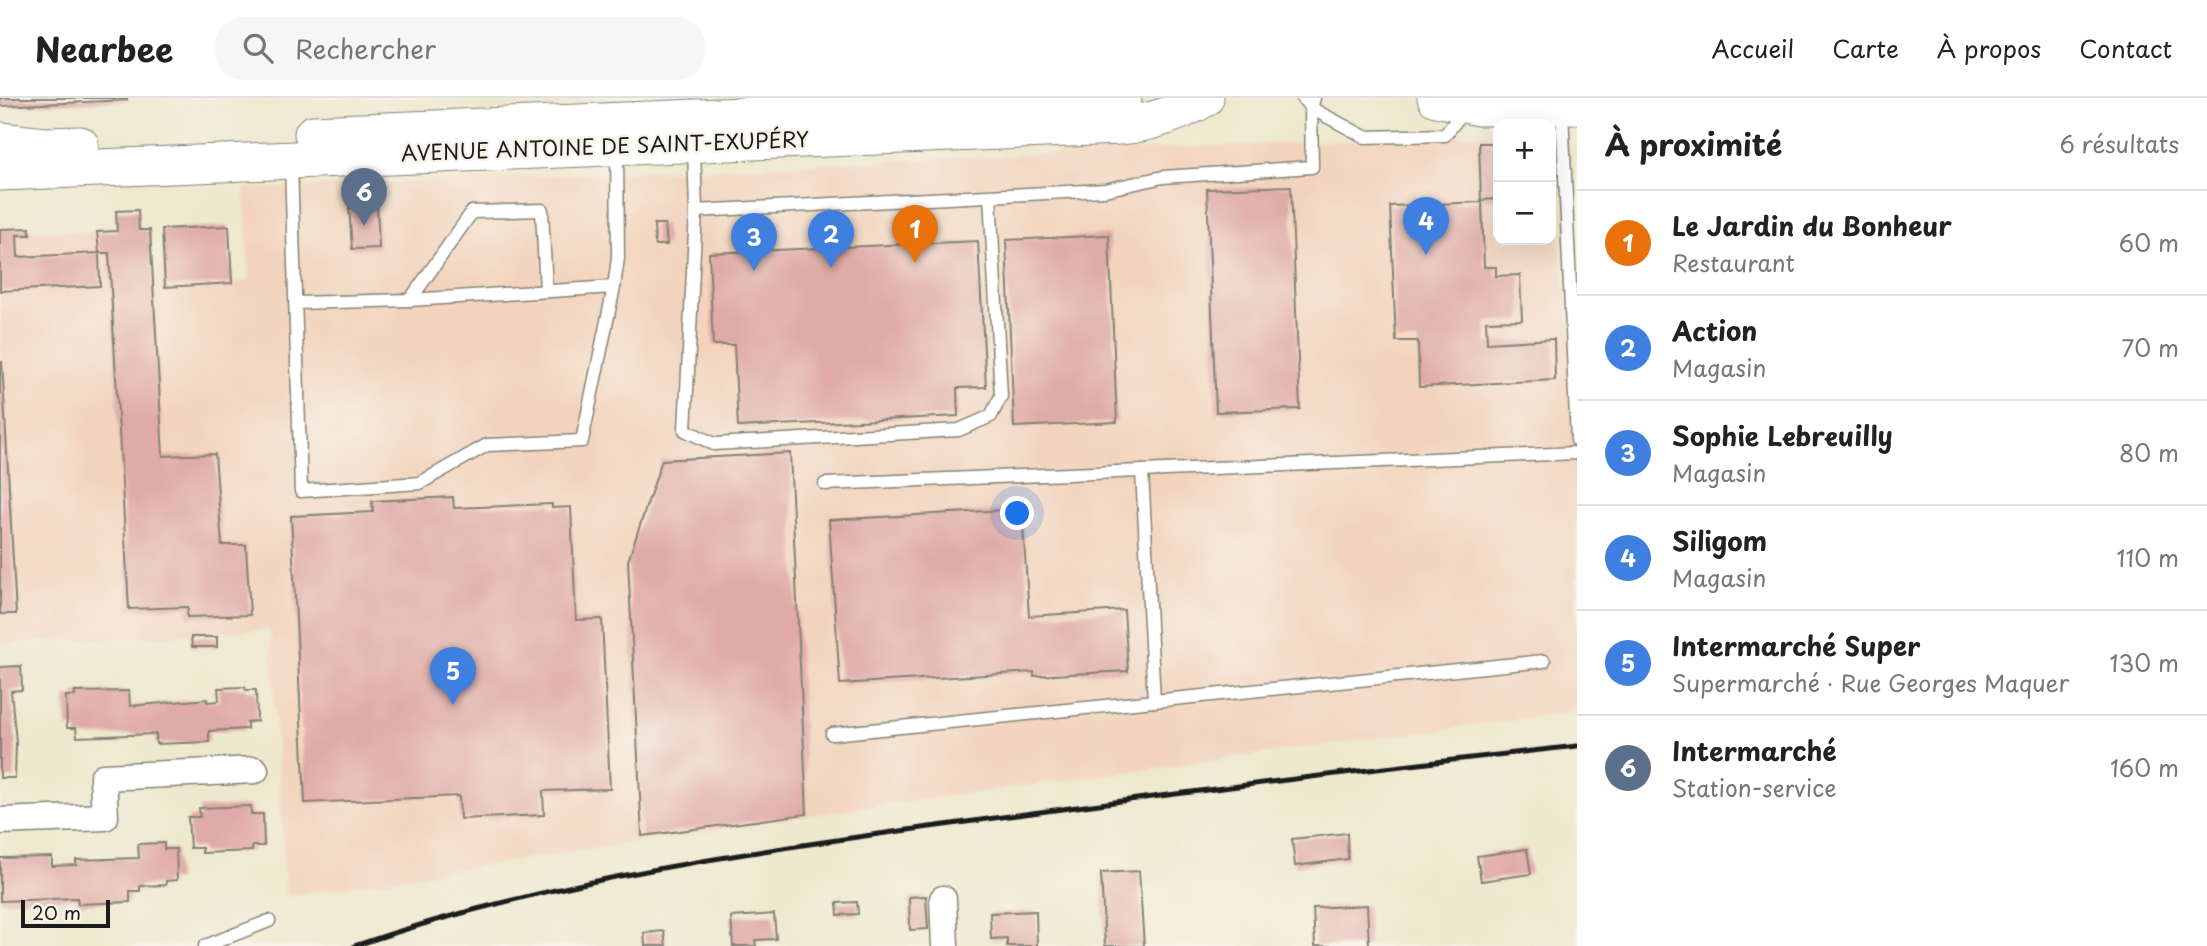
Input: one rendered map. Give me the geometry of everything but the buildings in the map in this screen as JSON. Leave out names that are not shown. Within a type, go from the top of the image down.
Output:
[{"type":"main road","name":"AVENUE ANTOINE DE SAINT-EXUPÉRY","points":[[0,141],[53,146],[1123,98]]},
{"type":"main road","name":"AVENUE ANTOINE DE SAINT-EXUPÉRY","points":[[0,172],[1120,126],[1165,117],[1205,98]]},
{"type":"main road","points":[[1452,102],[1504,108],[1569,106]]},
{"type":"street","points":[[0,821],[106,817],[103,776],[255,769]]},
{"type":"street","points":[[943,899],[945,946]]},
{"type":"lane","points":[[696,211],[1105,190],[1163,177],[1312,167],[1309,101]]},
{"type":"lane","points":[[1309,101],[1365,137],[1445,135],[1452,102]]},
{"type":"lane","points":[[1569,106],[1577,440]]},
{"type":"lane","points":[[694,144],[696,211],[685,430],[714,444],[960,430],[991,416],[1001,396],[990,196]]},
{"type":"lane","points":[[291,160],[301,491],[420,483],[487,445],[582,441],[618,258],[617,147]]},
{"type":"lane","points":[[410,300],[472,212],[542,210],[546,291]]},
{"type":"lane","points":[[295,303],[410,300],[614,287]]},
{"type":"lane","points":[[825,484],[1577,453]]},
{"type":"lane","points":[[1142,471],[1154,701]]},
{"type":"lane","points":[[832,734],[1544,661]]},
{"type":"lane","points":[[205,946],[268,921]]},
{"type":"shaded area","points":[[1493,134],[1493,245],[1556,245],[1556,221],[1577,377],[1577,711],[831,812],[286,896],[270,630],[0,644],[0,229],[97,232],[150,230],[152,268],[164,267],[165,287],[232,283],[249,280],[244,189]]},
{"type":"railway","points":[[354,946],[500,903],[650,870],[725,857],[1186,793],[1577,746]]},
{"type":"place","name":"Intermarché","points":[[364,226]]},
{"type":"place","name":"Siligom","points":[[1426,255]]},
{"type":"place","name":"Le Jardin du Bonheur","points":[[915,263]]},
{"type":"place","name":"Action","points":[[831,268]]},
{"type":"place","name":"Sophie Lebreuilly","points":[[754,271]]},
{"type":"place","name":"Intermarché Super","points":[[453,705]]}]
